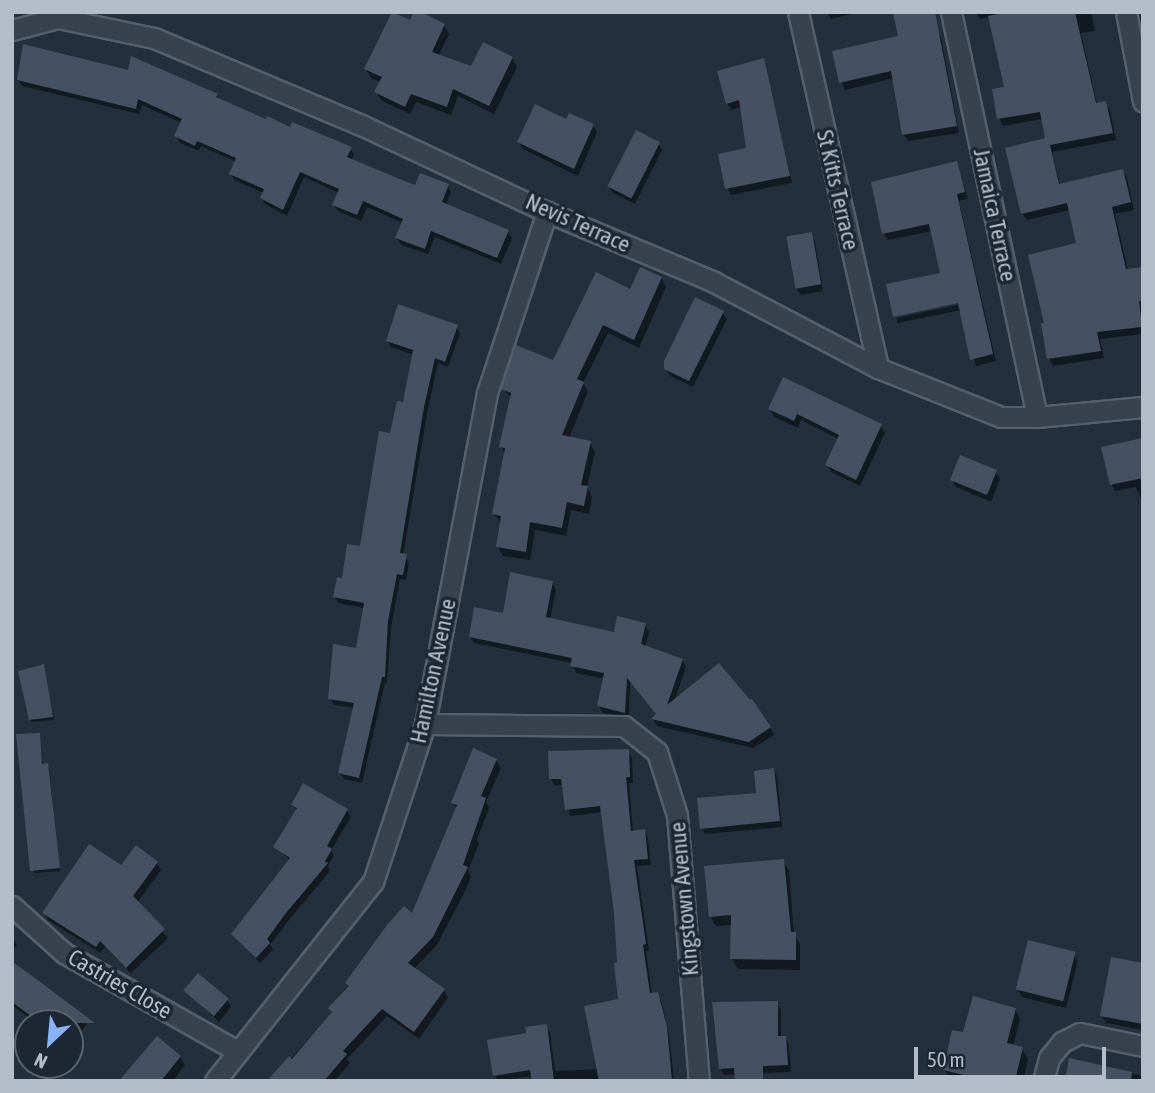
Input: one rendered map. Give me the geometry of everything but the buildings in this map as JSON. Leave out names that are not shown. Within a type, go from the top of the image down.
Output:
[{"type":"street","name":"St Kitts Terrace","points":[[798,12],[878,368]]},
{"type":"street","name":"Jamaica Terrace","points":[[951,12],[1037,417]]},
{"type":"street","points":[[1126,12],[1143,101]]},
{"type":"street","name":"Nevis Terrace","points":[[12,30],[58,18],[155,38],[361,125],[547,212],[714,282],[878,368],[1001,417],[1037,417],[1143,407]]},
{"type":"street","name":"Hamilton Avenue","points":[[215,1081],[373,882],[425,724],[487,393],[547,212]]},
{"type":"street","name":"Kingstown Avenue","points":[[425,724],[624,726],[657,752],[677,815],[699,1081]]},
{"type":"street","name":"Castries Close","points":[[12,906],[64,953],[237,1051]]},
{"type":"street","points":[[1043,1081],[1049,1058],[1062,1042],[1080,1033],[1143,1046]]}]
